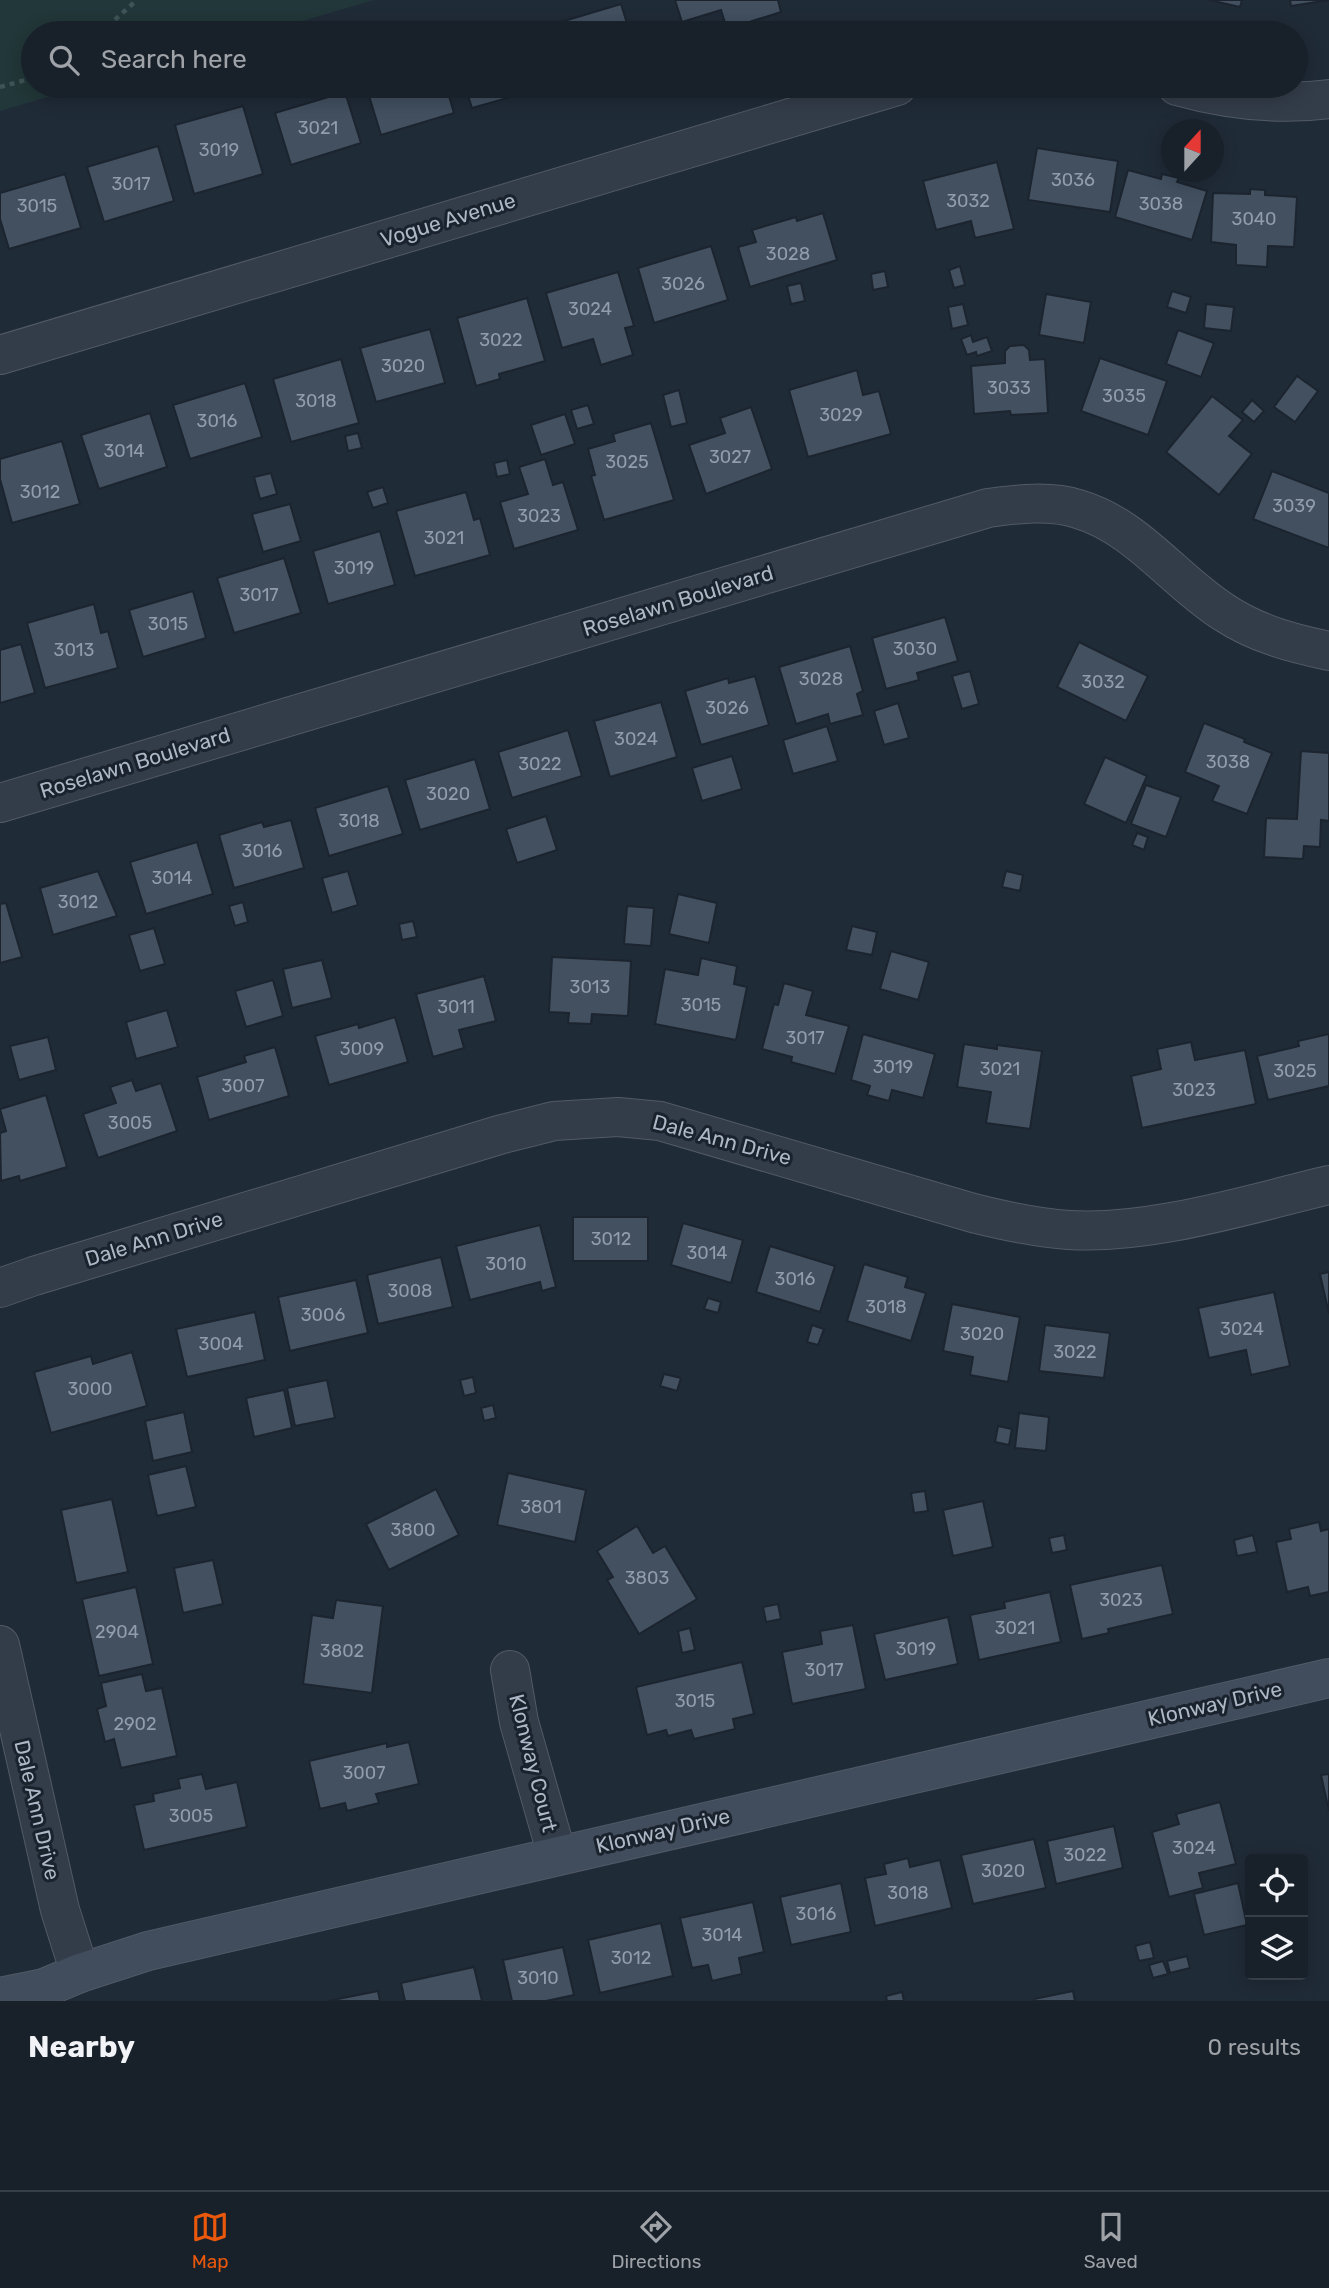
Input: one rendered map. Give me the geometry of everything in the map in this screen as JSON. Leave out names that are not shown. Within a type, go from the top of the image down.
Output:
[{"type":"street","name":"Vogue Avenue","points":[[0,355],[857,98]]},
{"type":"street","points":[[1228,98],[1255,102],[1329,99]]},
{"type":"street","name":"Roselawn Boulevard","points":[[0,803],[988,508],[1026,503],[1076,508],[1104,519],[1130,535],[1225,614],[1281,640],[1329,651]]},
{"type":"street","name":"Dale Ann Drive","points":[[0,1288],[499,1135],[555,1121],[618,1117],[660,1121],[973,1213],[1024,1225],[1070,1230],[1117,1229],[1164,1223],[1329,1185]]},
{"type":"street","name":"Dale Ann Drive","points":[[0,1645],[60,1910],[80,1973]]},
{"type":"street","name":"Klonway Court","points":[[510,1670],[519,1721],[557,1855]]},
{"type":"street","name":"Klonway Drive","points":[[0,1997],[44,1988],[148,1951],[1329,1678]]},
{"type":"path","points":[[113,21],[137,0]]},
{"type":"path","points":[[0,87],[21,81]]},
{"type":"green space","points":[[0,0],[374,0],[303,21],[21,21],[21,98],[44,98],[0,111]]},
{"type":"building","points":[[675,0],[778,0],[781,12],[752,21],[724,21],[721,10],[682,21]]},
{"type":"building","points":[[1209,0],[1242,0],[1240,7]]},
{"type":"building","points":[[1290,0],[1329,0],[1291,6]]},
{"type":"building","points":[[621,4],[626,21],[564,21]]},
{"type":"building","points":[[325,98],[347,98],[361,143],[291,165],[275,113]]},
{"type":"building","points":[[370,98],[450,98],[454,113],[381,135]]},
{"type":"building","points":[[469,98],[507,98],[472,108]]},
{"type":"building","points":[[243,106],[263,174],[194,194],[175,125]]},
{"type":"building","points":[[158,146],[174,201],[104,222],[87,167]]},
{"type":"building","points":[[1037,148],[1118,161],[1110,212],[1028,200]]},
{"type":"building","points":[[997,162],[1014,229],[975,238],[971,221],[936,230],[923,181]]},
{"type":"building","points":[[1128,170],[1161,179],[1161,182],[1177,182],[1207,191],[1192,240],[1115,217]]},
{"type":"building","points":[[65,174],[81,228],[9,249],[0,219],[0,193]]},
{"type":"building","points":[[1250,189],[1265,190],[1265,195],[1297,197],[1294,247],[1268,246],[1267,267],[1236,265],[1236,245],[1211,242],[1213,193],[1250,194]]},
{"type":"building","points":[[823,213],[837,260],[750,287],[738,247],[756,242],[752,230],[796,217],[797,221]]},
{"type":"building","points":[[711,246],[728,300],[654,323],[638,268]]},
{"type":"building","points":[[960,266],[965,285],[954,288],[949,270]]},
{"type":"building","points":[[885,271],[888,287],[873,290],[871,274]]},
{"type":"building","points":[[618,272],[634,326],[625,328],[633,355],[601,365],[593,339],[562,348],[546,293]]},
{"type":"building","points":[[801,283],[805,301],[791,304],[787,286]]},
{"type":"building","points":[[1172,291],[1191,297],[1186,313],[1167,307]]},
{"type":"building","points":[[1046,294],[1091,302],[1084,343],[1039,335]]},
{"type":"building","points":[[527,298],[545,361],[499,374],[500,379],[476,386],[457,318]]},
{"type":"building","points":[[963,304],[968,325],[952,329],[948,307]]},
{"type":"building","points":[[1206,304],[1234,307],[1231,331],[1204,328]]},
{"type":"building","points":[[430,329],[445,383],[376,402],[360,348]]},
{"type":"building","points":[[1178,330],[1214,343],[1201,377],[1166,364]]},
{"type":"building","points":[[971,335],[973,342],[987,337],[992,351],[977,356],[976,352],[967,355],[961,339]]},
{"type":"building","points":[[1024,345],[1029,350],[1030,360],[1045,359],[1048,413],[1011,415],[1010,411],[974,414],[971,366],[1005,363],[1005,351],[1010,346]]},
{"type":"building","points":[[1100,358],[1167,381],[1148,435],[1081,411]]},
{"type":"building","points":[[341,359],[359,423],[291,442],[273,379]]},
{"type":"building","points":[[857,370],[863,395],[879,391],[891,434],[808,457],[789,390]]},
{"type":"building","points":[[1297,376],[1318,391],[1295,422],[1274,407]]},
{"type":"building","points":[[245,383],[262,437],[190,459],[173,405]]},
{"type":"building","points":[[679,390],[687,423],[671,427],[663,395]]},
{"type":"building","points":[[1212,396],[1243,420],[1229,436],[1252,454],[1219,495],[1166,452]]},
{"type":"building","points":[[1252,400],[1264,411],[1254,422],[1242,412]]},
{"type":"building","points":[[588,405],[594,424],[577,429],[571,410]]},
{"type":"building","points":[[751,407],[772,469],[706,494],[689,445],[725,433],[720,418]]},
{"type":"building","points":[[150,413],[167,467],[99,489],[81,435]]},
{"type":"building","points":[[565,414],[575,444],[541,455],[531,425]]},
{"type":"building","points":[[651,423],[674,500],[604,520],[591,476],[595,475],[588,449],[615,441],[613,434]]},
{"type":"building","points":[[358,433],[362,448],[348,451],[345,436]]},
{"type":"building","points":[[62,441],[80,504],[12,523],[0,479],[0,459]]},
{"type":"building","points":[[545,459],[553,485],[563,482],[578,530],[514,549],[500,502],[528,494],[519,467]]},
{"type":"building","points":[[507,460],[510,474],[497,477],[494,463]]},
{"type":"building","points":[[1272,471],[1329,493],[1329,548],[1253,519]]},
{"type":"building","points":[[271,473],[277,494],[260,499],[254,477]]},
{"type":"building","points":[[383,487],[388,503],[373,508],[367,492]]},
{"type":"building","points":[[466,492],[474,520],[480,518],[490,555],[415,576],[396,511]]},
{"type":"building","points":[[290,504],[301,541],[263,552],[252,514]]},
{"type":"building","points":[[380,531],[395,585],[328,604],[313,551]]},
{"type":"building","points":[[284,558],[301,613],[234,633],[217,578]]},
{"type":"building","points":[[193,591],[206,638],[143,657],[129,610]]},
{"type":"building","points":[[94,604],[101,633],[108,631],[118,668],[45,688],[27,623]]},
{"type":"building","points":[[945,617],[958,661],[917,673],[919,680],[886,689],[872,638]]},
{"type":"building","points":[[1079,642],[1148,676],[1126,721],[1057,687]]},
{"type":"building","points":[[21,644],[35,693],[0,703],[0,650]]},
{"type":"building","points":[[850,646],[863,691],[857,694],[863,715],[830,724],[828,714],[796,724],[779,667]]},
{"type":"building","points":[[970,671],[979,704],[962,709],[952,676]]},
{"type":"building","points":[[755,676],[769,725],[701,745],[685,691],[728,678],[729,683]]},
{"type":"building","points":[[661,702],[677,757],[610,777],[594,721]]},
{"type":"building","points":[[898,703],[909,738],[884,745],[874,711]]},
{"type":"building","points":[[1204,723],[1272,753],[1247,814],[1212,801],[1219,786],[1185,772]]},
{"type":"building","points":[[827,726],[838,761],[793,774],[783,740]]},
{"type":"building","points":[[568,730],[582,776],[512,798],[498,752]]},
{"type":"building","points":[[1301,751],[1329,753],[1329,821],[1321,820],[1320,847],[1304,846],[1303,859],[1264,857],[1266,818],[1297,819]]},
{"type":"building","points":[[732,756],[742,789],[702,801],[692,768]]},
{"type":"building","points":[[1105,757],[1147,776],[1126,823],[1084,804]]},
{"type":"building","points":[[475,759],[490,809],[420,830],[405,780]]},
{"type":"building","points":[[1146,785],[1181,797],[1166,837],[1131,824]]},
{"type":"building","points":[[388,786],[403,834],[329,856],[315,808]]},
{"type":"building","points":[[546,816],[557,850],[517,863],[506,829]]},
{"type":"building","points":[[291,820],[304,868],[234,888],[219,835],[262,822],[264,827]]},
{"type":"building","points":[[1137,833],[1148,837],[1144,850],[1132,845]]},
{"type":"building","points":[[197,842],[213,894],[146,914],[130,862]]},
{"type":"building","points":[[98,871],[117,916],[53,935],[40,888]]},
{"type":"building","points":[[348,871],[358,905],[332,913],[322,878]]},
{"type":"building","points":[[1006,871],[1023,875],[1020,891],[1002,887]]},
{"type":"building","points":[[678,894],[717,903],[709,943],[669,934]]},
{"type":"building","points":[[243,902],[248,922],[235,926],[229,906]]},
{"type":"building","points":[[6,903],[22,957],[0,963],[0,904]]},
{"type":"building","points":[[627,906],[654,908],[651,946],[624,944]]},
{"type":"building","points":[[413,921],[417,937],[402,940],[399,924]]},
{"type":"building","points":[[852,926],[877,932],[872,955],[846,950]]},
{"type":"building","points":[[154,928],[165,964],[140,971],[129,935]]},
{"type":"building","points":[[891,951],[929,962],[918,1000],[880,989]]},
{"type":"building","points":[[552,957],[631,961],[628,1016],[592,1014],[591,1024],[568,1023],[569,1013],[549,1012]]},
{"type":"building","points":[[701,958],[737,966],[734,984],[747,987],[736,1040],[655,1024],[665,969],[698,975]]},
{"type":"building","points":[[322,960],[332,998],[292,1008],[283,969]]},
{"type":"building","points":[[484,976],[496,1021],[459,1030],[464,1048],[433,1057],[416,994]]},
{"type":"building","points":[[273,980],[283,1016],[246,1027],[235,991]]},
{"type":"building","points":[[784,983],[813,991],[806,1015],[849,1026],[835,1074],[791,1062],[792,1057],[762,1049],[774,1004],[778,1005]]},
{"type":"building","points":[[167,1010],[178,1047],[136,1059],[126,1022]]},
{"type":"building","points":[[395,1017],[408,1062],[329,1085],[315,1036],[358,1024],[359,1028]]},
{"type":"building","points":[[863,1034],[935,1054],[923,1098],[892,1090],[889,1101],[867,1095],[870,1086],[851,1080]]},
{"type":"building","points":[[1329,1034],[1329,1086],[1268,1100],[1257,1056],[1299,1046],[1298,1041]]},
{"type":"building","points":[[48,1037],[56,1070],[19,1080],[10,1046]]},
{"type":"building","points":[[1191,1042],[1195,1060],[1245,1050],[1256,1104],[1142,1128],[1131,1076],[1161,1069],[1157,1049]]},
{"type":"building","points":[[964,1044],[1042,1051],[1030,1129],[986,1123],[991,1092],[957,1087]]},
{"type":"building","points":[[275,1047],[289,1096],[209,1120],[197,1077],[246,1062],[244,1056]]},
{"type":"building","points":[[132,1080],[136,1091],[161,1083],[177,1131],[98,1158],[83,1114],[116,1103],[110,1087]]},
{"type":"building","points":[[46,1095],[67,1167],[20,1181],[19,1176],[1,1181],[0,1133],[6,1131],[0,1109]]},
{"type":"building","points":[[573,1217],[648,1217],[648,1261],[573,1261]]},
{"type":"building","points":[[683,1223],[743,1240],[731,1283],[671,1265]]},
{"type":"building","points":[[540,1225],[556,1287],[542,1291],[540,1282],[470,1300],[456,1246]]},
{"type":"building","points":[[770,1246],[835,1266],[820,1312],[756,1292]]},
{"type":"building","points":[[441,1257],[453,1307],[378,1324],[367,1275]]},
{"type":"building","points":[[864,1264],[908,1277],[905,1287],[926,1293],[911,1341],[847,1321]]},
{"type":"building","points":[[1329,1272],[1329,1314],[1320,1274]]},
{"type":"building","points":[[356,1280],[368,1333],[290,1351],[278,1297]]},
{"type":"building","points":[[1274,1292],[1290,1366],[1251,1375],[1246,1350],[1209,1358],[1198,1308]]},
{"type":"building","points":[[708,1298],[721,1302],[718,1313],[704,1309]]},
{"type":"building","points":[[952,1304],[1020,1317],[1008,1382],[970,1375],[973,1357],[943,1351]]},
{"type":"building","points":[[255,1312],[265,1360],[187,1377],[176,1329]]},
{"type":"building","points":[[812,1325],[824,1329],[818,1345],[807,1342]]},
{"type":"building","points":[[1045,1325],[1110,1333],[1104,1378],[1039,1371]]},
{"type":"building","points":[[132,1352],[147,1406],[51,1433],[34,1372],[91,1356],[93,1364]]},
{"type":"building","points":[[664,1374],[681,1378],[677,1391],[660,1386]]},
{"type":"building","points":[[473,1377],[476,1393],[464,1396],[460,1380]]},
{"type":"building","points":[[327,1380],[335,1418],[295,1426],[287,1388]]},
{"type":"building","points":[[284,1390],[292,1428],[254,1437],[246,1398]]},
{"type":"building","points":[[493,1405],[496,1418],[484,1421],[481,1408]]},
{"type":"building","points":[[184,1412],[192,1452],[153,1461],[145,1421]]},
{"type":"building","points":[[1019,1413],[1049,1417],[1046,1451],[1015,1448]]},
{"type":"building","points":[[998,1426],[1012,1429],[1009,1445],[995,1442]]},
{"type":"building","points":[[186,1466],[196,1507],[157,1516],[148,1475]]},
{"type":"building","points":[[508,1473],[586,1490],[575,1542],[497,1525]]},
{"type":"building","points":[[436,1489],[459,1535],[389,1570],[366,1524]]},
{"type":"building","points":[[925,1491],[928,1511],[914,1513],[911,1493]]},
{"type":"building","points":[[112,1499],[128,1572],[76,1583],[61,1510]]},
{"type":"building","points":[[983,1501],[993,1547],[953,1556],[943,1510]]},
{"type":"building","points":[[1319,1522],[1321,1531],[1329,1529],[1329,1592],[1310,1596],[1308,1587],[1287,1592],[1276,1542],[1291,1539],[1289,1529]]},
{"type":"building","points":[[637,1526],[653,1553],[665,1546],[697,1599],[639,1634],[607,1580],[613,1577],[597,1551]]},
{"type":"building","points":[[1064,1535],[1067,1550],[1052,1553],[1049,1538]]},
{"type":"building","points":[[1253,1535],[1257,1552],[1237,1556],[1234,1540]]},
{"type":"building","points":[[213,1560],[223,1604],[183,1613],[174,1568]]},
{"type":"building","points":[[1162,1565],[1173,1614],[1108,1629],[1109,1633],[1082,1639],[1070,1585]]},
{"type":"building","points":[[136,1587],[153,1664],[99,1676],[82,1599]]},
{"type":"building","points":[[1050,1592],[1061,1642],[979,1660],[970,1615],[1005,1608],[1004,1602]]},
{"type":"building","points":[[336,1600],[383,1606],[372,1693],[303,1684],[312,1615],[333,1618]]},
{"type":"building","points":[[778,1604],[781,1619],[766,1622],[763,1607]]},
{"type":"building","points":[[948,1617],[958,1664],[885,1680],[874,1634]]},
{"type":"building","points":[[853,1625],[866,1689],[792,1704],[782,1652],[822,1644],[820,1631]]},
{"type":"building","points":[[690,1628],[695,1650],[682,1653],[678,1631]]},
{"type":"building","points":[[742,1662],[754,1714],[733,1719],[735,1729],[694,1739],[691,1730],[668,1736],[666,1730],[647,1735],[636,1687]]},
{"type":"building","points":[[142,1674],[146,1691],[162,1688],[177,1756],[121,1768],[114,1739],[105,1742],[97,1709],[106,1706],[101,1683]]},
{"type":"building","points":[[409,1742],[419,1784],[376,1794],[379,1803],[347,1811],[345,1803],[320,1809],[309,1761],[387,1743],[387,1747]]},
{"type":"building","points":[[202,1774],[206,1789],[237,1782],[247,1827],[144,1850],[134,1805],[154,1801],[153,1794],[180,1788],[178,1779]]},
{"type":"building","points":[[1329,1774],[1329,1811],[1321,1775]]},
{"type":"building","points":[[1220,1802],[1236,1864],[1199,1873],[1203,1888],[1169,1897],[1152,1832],[1179,1824],[1176,1814]]},
{"type":"building","points":[[1114,1826],[1123,1868],[1056,1884],[1047,1841]]},
{"type":"building","points":[[1034,1839],[1046,1888],[973,1904],[961,1855]]},
{"type":"building","points":[[908,1858],[910,1867],[940,1860],[952,1908],[875,1926],[865,1878],[886,1874],[884,1864]]},
{"type":"building","points":[[841,1883],[851,1932],[791,1945],[780,1897]]},
{"type":"building","points":[[1238,1883],[1245,1925],[1204,1935],[1194,1894]]},
{"type":"building","points":[[753,1902],[764,1952],[739,1958],[742,1974],[712,1981],[708,1965],[692,1968],[680,1918]]},
{"type":"building","points":[[661,1923],[673,1976],[600,1993],[588,1940]]},
{"type":"building","points":[[1150,1942],[1154,1958],[1139,1961],[1135,1946]]},
{"type":"building","points":[[563,1947],[574,1995],[546,2001],[512,2001],[503,1960]]},
{"type":"building","points":[[1187,1956],[1190,1968],[1170,1973],[1167,1961]]},
{"type":"building","points":[[1163,1961],[1168,1974],[1153,1978],[1149,1965]]},
{"type":"building","points":[[474,1967],[482,2001],[405,2001],[401,1983]]},
{"type":"building","points":[[378,1991],[380,2001],[328,2001]]},
{"type":"building","points":[[1073,1991],[1075,2001],[1034,2001],[1034,1999]]},
{"type":"building","points":[[902,1992],[904,2001],[887,2001],[886,1996]]}]
